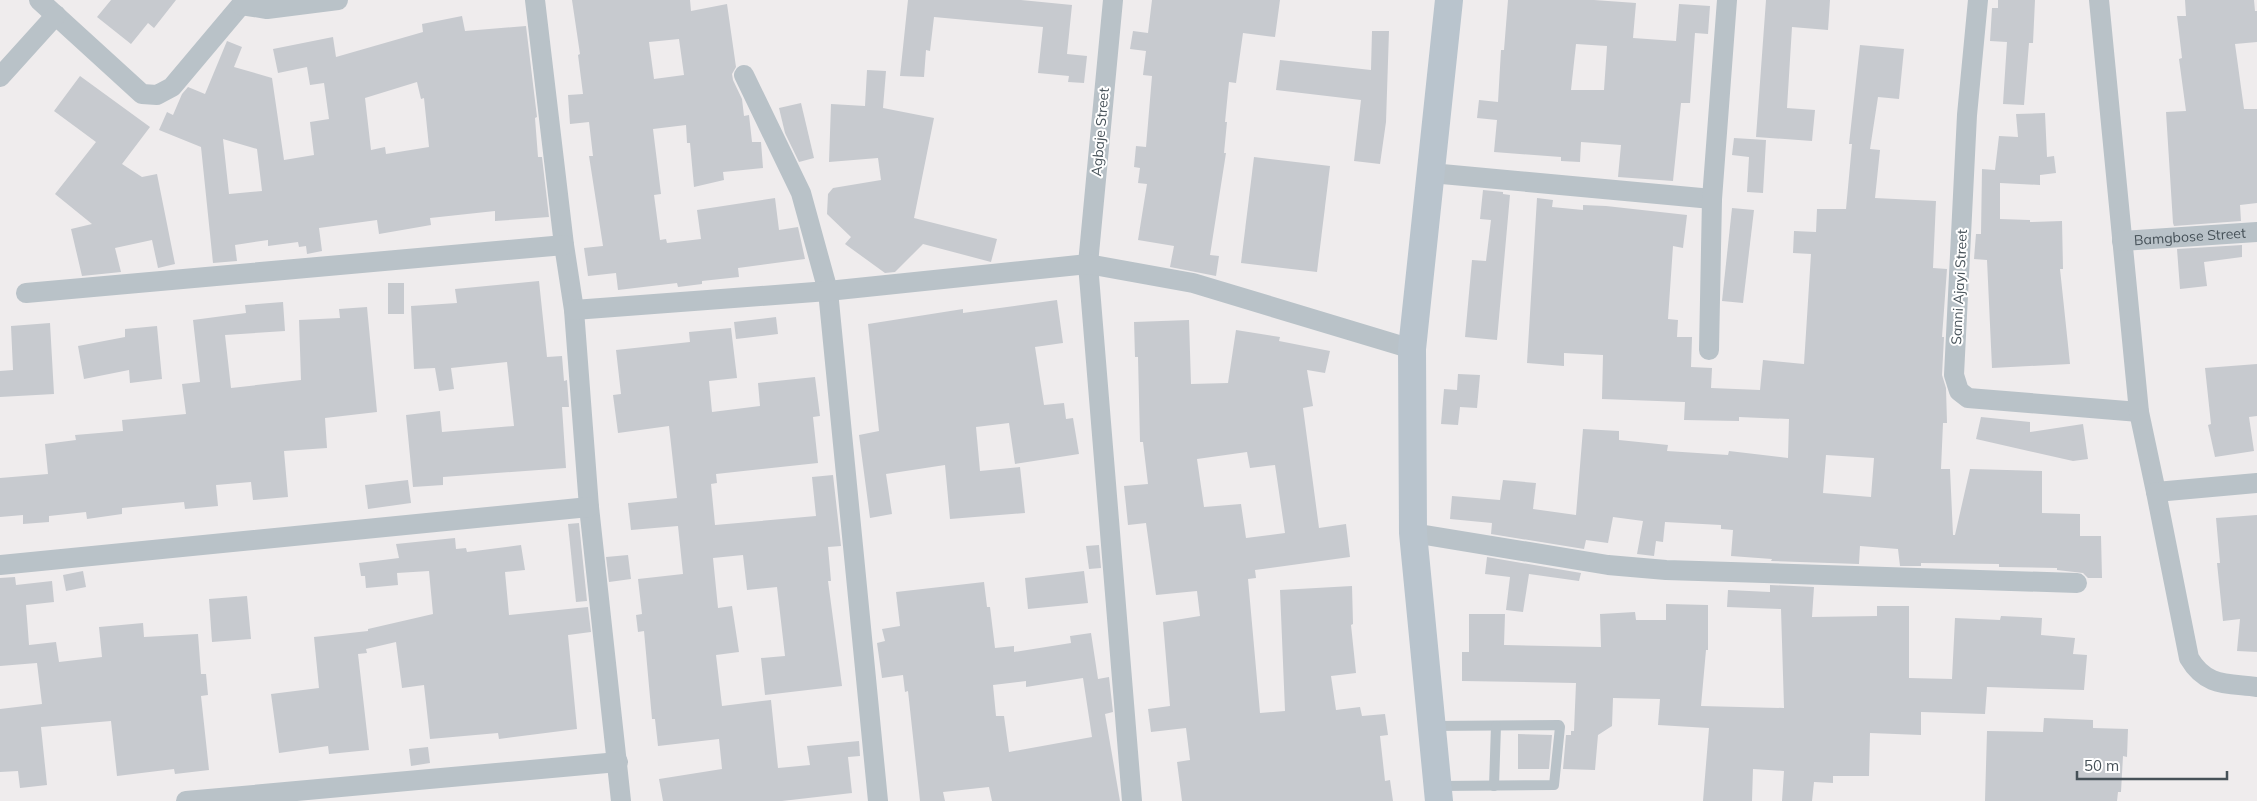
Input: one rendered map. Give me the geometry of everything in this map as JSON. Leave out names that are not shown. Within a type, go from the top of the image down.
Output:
[{"type":"main road","points":[[1438,793],[1413,533],[1412,349],[1449,0]]},
{"type":"street","points":[[39,0],[142,94],[157,95],[172,87],[243,2],[267,9],[338,0]]},
{"type":"street","points":[[535,0],[564,244],[574,310],[589,506],[621,801]]},
{"type":"street","name":"Agbaje Street","points":[[1113,0],[1088,264],[1132,801]]},
{"type":"street","points":[[1709,350],[1712,199],[1727,0]]},
{"type":"street","name":"Sanni Ajayi Street","points":[[1978,0],[1966,144],[1954,375],[1958,391],[1968,398],[2139,412]]},
{"type":"street","points":[[2099,0],[2139,412],[2189,658],[2196,670],[2208,680],[2257,687]]},
{"type":"street","points":[[0,77],[56,14]]},
{"type":"street","points":[[744,74],[801,193],[828,291],[878,801]]},
{"type":"street","points":[[1431,173],[1712,199]]},
{"type":"street","name":"Bamgbose Street","points":[[2122,241],[2257,232]]},
{"type":"street","points":[[26,293],[564,244]]},
{"type":"street","points":[[574,310],[828,291],[1088,264],[1193,283],[1412,349]]},
{"type":"street","points":[[2156,492],[2257,483]]},
{"type":"street","points":[[0,565],[589,506]]},
{"type":"street","points":[[1413,533],[1608,565],[1666,570],[2077,583]]},
{"type":"street","points":[[186,801],[618,762]]},
{"type":"lane","points":[[1431,726],[1559,725],[1560,727],[1555,784],[1494,786],[1438,793]]},
{"type":"lane","points":[[1494,786],[1496,726]]},
{"type":"building","points":[[111,0],[176,0],[154,28],[148,23],[131,44],[97,17]]},
{"type":"building","points":[[572,0],[690,0],[691,11],[727,4],[736,67],[732,74],[733,80],[742,99],[744,116],[749,115],[752,142],[761,142],[763,168],[723,172],[724,180],[694,187],[690,143],[687,143],[686,125],[653,129],[661,194],[654,195],[660,240],[666,239],[667,243],[701,239],[697,210],[775,198],[779,230],[798,227],[805,259],[738,268],[739,277],[702,281],[702,284],[678,287],[677,283],[618,290],[616,273],[588,276],[584,248],[603,246],[589,156],[593,156],[589,122],[570,124],[568,95],[583,94],[578,55],[580,54]],"holes":[[[679,39],[684,75],[654,79],[649,42]]]},
{"type":"building","points":[[908,0],[1021,0],[1072,5],[1067,54],[1087,56],[1084,83],[1068,82],[1069,76],[1038,73],[1043,27],[934,17],[930,51],[926,50],[924,77],[900,76]]},
{"type":"building","points":[[1152,0],[1280,0],[1275,37],[1243,33],[1236,83],[1229,82],[1225,122],[1227,122],[1224,153],[1226,153],[1210,255],[1219,256],[1216,276],[1170,267],[1174,246],[1138,240],[1147,184],[1138,183],[1140,168],[1134,167],[1136,146],[1146,147],[1152,76],[1143,75],[1146,51],[1130,49],[1133,31],[1148,33]]},
{"type":"building","points":[[1508,0],[1594,0],[1636,3],[1633,38],[1676,41],[1679,4],[1710,6],[1708,34],[1695,33],[1690,103],[1681,103],[1673,181],[1618,177],[1621,145],[1581,142],[1580,162],[1561,161],[1561,157],[1494,152],[1497,120],[1477,118],[1479,100],[1498,102],[1501,50],[1504,50]],"holes":[[[1576,44],[1607,46],[1604,90],[1571,90]]]},
{"type":"building","points":[[1766,0],[1830,0],[1828,30],[1792,27],[1787,108],[1815,110],[1812,141],[1756,137]]},
{"type":"building","points":[[1998,0],[2035,0],[2033,43],[2029,43],[2024,105],[2003,104],[2007,42],[1990,41],[1992,8],[1998,8]]},
{"type":"building","points":[[2185,0],[2254,0],[2255,11],[2257,11],[2257,42],[2235,44],[2244,109],[2257,109],[2257,203],[2240,205],[2241,221],[2174,226],[2173,223],[2166,112],[2186,111],[2179,59],[2182,58],[2177,16],[2186,16]]},
{"type":"building","points":[[462,16],[465,31],[526,26],[537,117],[535,118],[538,157],[542,157],[549,217],[495,221],[495,211],[430,218],[431,225],[379,234],[377,220],[319,228],[322,251],[307,254],[306,246],[299,247],[298,242],[268,246],[268,240],[235,245],[237,261],[213,263],[201,147],[159,130],[167,112],[173,115],[182,94],[188,87],[205,94],[227,41],[242,47],[234,67],[272,78],[284,160],[314,155],[310,122],[329,119],[324,83],[310,85],[307,67],[278,73],[273,49],[333,37],[336,57],[423,32],[422,24]],"holes":[[[417,82],[421,99],[424,98],[429,147],[386,154],[385,147],[371,150],[365,98]],[[223,139],[257,149],[262,191],[229,194]]]},
{"type":"building","points":[[1372,31],[1389,31],[1386,122],[1380,164],[1354,161],[1361,100],[1276,90],[1280,60],[1371,70]]},
{"type":"building","points":[[1860,45],[1904,49],[1899,99],[1878,97],[1870,149],[1880,150],[1875,198],[1936,201],[1933,268],[1947,269],[1942,337],[1944,337],[1942,375],[1946,388],[1947,423],[1943,423],[1941,469],[1950,469],[1953,535],[1955,535],[1970,469],[2042,471],[2042,513],[2080,514],[2080,536],[2101,536],[2102,578],[2088,578],[2083,573],[2057,570],[2057,568],[1999,567],[1999,564],[1921,563],[1921,566],[1900,566],[1898,549],[1860,546],[1859,564],[1771,561],[1772,559],[1731,556],[1733,530],[1721,529],[1721,525],[1665,522],[1663,542],[1656,541],[1654,556],[1637,554],[1643,521],[1613,517],[1608,543],[1586,540],[1584,549],[1491,534],[1492,523],[1450,519],[1452,496],[1500,500],[1503,480],[1536,483],[1533,509],[1576,515],[1583,429],[1619,431],[1619,440],[1668,445],[1667,451],[1728,455],[1729,451],[1788,458],[1789,419],[1739,417],[1739,421],[1684,420],[1685,402],[1602,399],[1603,355],[1564,353],[1564,366],[1527,363],[1537,198],[1553,200],[1552,207],[1583,210],[1583,205],[1606,206],[1687,215],[1683,248],[1673,246],[1668,319],[1678,320],[1677,337],[1692,337],[1691,367],[1712,368],[1711,388],[1760,390],[1763,360],[1804,364],[1811,254],[1793,253],[1794,231],[1816,232],[1817,209],[1846,209],[1852,144],[1849,144]],"holes":[[[1826,455],[1874,458],[1871,497],[1823,493]]]},
{"type":"building","points":[[867,70],[886,71],[883,108],[934,118],[914,218],[997,239],[991,262],[923,244],[895,272],[885,273],[845,244],[851,237],[827,214],[828,194],[833,188],[881,180],[878,158],[829,162],[831,104],[865,106]]},
{"type":"building","points":[[80,76],[150,127],[122,164],[142,177],[157,174],[175,264],[158,268],[152,240],[115,248],[121,272],[82,276],[71,229],[92,224],[55,194],[96,142],[54,111]]},
{"type":"building","points":[[801,103],[814,158],[799,162],[785,133],[779,108]]},
{"type":"building","points":[[2045,113],[2047,157],[2054,156],[2056,173],[2040,175],[2040,185],[2000,183],[2000,219],[2030,220],[2030,222],[2062,221],[2063,269],[2060,269],[2070,364],[1992,368],[1987,260],[1974,259],[1976,234],[1981,234],[1982,169],[1995,170],[1999,136],[2018,137],[2016,114]]},
{"type":"building","points":[[1734,138],[1766,140],[1763,193],[1747,192],[1749,157],[1732,155]]},
{"type":"building","points":[[1254,157],[1330,166],[1317,272],[1241,263]]},
{"type":"building","points":[[1483,190],[1503,192],[1503,194],[1510,195],[1497,340],[1465,337],[1472,260],[1486,261],[1491,220],[1480,219]]},
{"type":"building","points":[[1732,208],[1754,210],[1743,303],[1722,301]]},
{"type":"building","points":[[2242,245],[2242,257],[2204,262],[2207,286],[2180,289],[2177,249]]},
{"type":"building","points":[[539,281],[547,357],[562,356],[564,381],[567,380],[569,407],[562,407],[566,468],[443,477],[443,485],[413,487],[406,415],[440,411],[442,432],[514,426],[507,362],[451,368],[454,389],[439,391],[435,368],[414,369],[411,306],[457,303],[455,289]]},
{"type":"building","points":[[388,283],[404,283],[404,314],[388,314]]},
{"type":"building","points":[[1057,300],[1063,343],[1035,347],[1044,405],[1064,403],[1066,419],[1073,418],[1079,454],[1015,464],[1009,423],[976,427],[980,471],[1020,467],[1025,513],[950,519],[945,465],[886,474],[892,514],[870,518],[859,435],[879,431],[868,324],[963,309],[963,313]]},
{"type":"building","points":[[283,302],[285,331],[225,335],[231,388],[301,380],[299,320],[340,318],[339,309],[367,307],[377,412],[325,418],[327,448],[284,451],[288,497],[253,500],[251,482],[216,485],[218,506],[185,509],[184,502],[122,508],[122,514],[87,519],[86,512],[49,516],[49,522],[23,524],[23,515],[0,517],[0,478],[48,474],[45,444],[76,440],[75,435],[123,431],[122,420],[186,414],[182,384],[200,382],[193,320],[246,313],[245,305]]},
{"type":"building","points":[[776,317],[778,334],[736,339],[734,322]]},
{"type":"building","points":[[1189,320],[1191,384],[1228,383],[1236,330],[1280,337],[1279,341],[1330,351],[1325,373],[1307,370],[1313,406],[1303,408],[1319,528],[1346,524],[1350,557],[1255,570],[1256,578],[1248,579],[1260,713],[1285,711],[1280,590],[1352,586],[1353,624],[1351,625],[1356,673],[1331,676],[1336,710],[1360,707],[1362,716],[1385,714],[1388,735],[1380,736],[1385,781],[1390,780],[1393,801],[1182,801],[1177,762],[1190,760],[1186,728],[1151,732],[1148,709],[1170,706],[1163,622],[1200,616],[1197,591],[1156,595],[1146,523],[1128,525],[1124,486],[1148,484],[1143,442],[1140,442],[1138,357],[1135,357],[1134,322]],"holes":[[[1247,452],[1250,468],[1275,465],[1285,533],[1246,538],[1241,504],[1204,507],[1197,459]]]},
{"type":"building","points":[[50,323],[54,394],[0,397],[0,371],[13,370],[11,326]]},
{"type":"building","points":[[157,326],[162,379],[130,383],[129,370],[84,379],[78,346],[125,337],[125,329]]},
{"type":"building","points":[[731,328],[737,378],[709,381],[712,412],[760,406],[758,383],[815,377],[820,416],[813,417],[818,463],[716,474],[717,483],[711,484],[715,525],[816,516],[812,477],[833,475],[841,546],[828,547],[831,581],[828,581],[842,686],[765,695],[761,658],[785,656],[777,587],[747,590],[743,555],[713,558],[718,608],[732,606],[739,652],[716,655],[722,706],[771,700],[778,768],[810,765],[807,746],[859,741],[860,756],[848,757],[852,793],[782,801],[663,801],[659,779],[722,769],[719,739],[658,746],[655,719],[652,719],[644,631],[638,632],[636,615],[642,614],[638,579],[683,574],[678,526],[631,530],[628,503],[677,498],[669,426],[618,433],[613,395],[621,394],[616,350],[690,342],[689,332]]},
{"type":"building","points":[[2257,364],[2257,416],[2249,417],[2254,451],[2215,457],[2208,425],[2211,424],[2205,368]]},
{"type":"building","points":[[1458,374],[1480,375],[1477,408],[1460,407],[1458,425],[1441,424],[1444,389],[1457,390]]},
{"type":"building","points":[[1981,417],[2030,422],[2030,432],[2083,424],[2088,459],[2073,461],[1976,439]]},
{"type":"building","points":[[408,480],[411,503],[368,509],[365,485]]},
{"type":"building","points":[[2257,515],[2257,652],[2237,651],[2240,619],[2223,621],[2217,563],[2220,563],[2216,518]]},
{"type":"building","points":[[579,523],[587,601],[576,602],[568,524]]},
{"type":"building","points":[[455,538],[456,549],[466,548],[467,552],[521,545],[525,570],[505,572],[509,615],[588,607],[591,632],[568,635],[577,729],[499,739],[498,733],[430,739],[424,685],[402,688],[396,642],[366,649],[367,653],[358,654],[369,750],[329,754],[328,746],[279,753],[271,694],[319,688],[314,637],[368,631],[368,629],[433,614],[429,571],[397,573],[398,585],[366,588],[365,576],[361,576],[359,563],[399,558],[396,544]]},
{"type":"building","points":[[1099,545],[1101,568],[1089,569],[1086,546]]},
{"type":"building","points":[[628,555],[631,579],[609,582],[606,557]]},
{"type":"building","points":[[1487,557],[1581,573],[1579,581],[1529,574],[1523,612],[1506,610],[1510,577],[1485,574]]},
{"type":"building","points":[[83,571],[86,587],[66,591],[63,575]]},
{"type":"building","points":[[1084,571],[1088,603],[1028,609],[1025,578]]},
{"type":"building","points":[[15,577],[16,585],[52,581],[54,602],[26,605],[29,645],[56,642],[59,662],[102,657],[99,627],[143,623],[144,637],[198,634],[201,674],[206,674],[208,695],[201,696],[209,770],[175,774],[174,769],[117,776],[111,721],[41,727],[47,785],[20,788],[18,771],[0,772],[0,709],[42,704],[37,663],[0,666],[0,578]]},
{"type":"building","points":[[984,582],[987,607],[990,607],[995,648],[1014,646],[1014,652],[1071,643],[1070,636],[1091,633],[1098,679],[1109,677],[1113,712],[1105,714],[1120,801],[992,801],[989,787],[943,792],[945,801],[920,801],[908,691],[905,692],[903,675],[882,678],[877,643],[885,641],[882,629],[900,626],[896,592]],"holes":[[[1083,678],[1092,737],[1009,752],[1004,716],[996,716],[993,685],[1026,681],[1026,687]]]},
{"type":"building","points":[[1770,585],[1814,587],[1812,617],[1877,616],[1877,606],[1909,606],[1909,678],[1952,679],[1955,618],[2000,620],[2001,616],[2042,618],[2041,635],[2075,638],[2073,654],[2087,655],[2084,690],[1987,687],[1985,714],[1921,712],[1921,735],[1870,733],[1869,776],[1833,776],[1833,783],[1814,782],[1812,801],[1782,801],[1784,771],[1753,769],[1752,801],[1703,801],[1709,728],[1658,725],[1660,699],[1613,698],[1612,726],[1598,735],[1595,770],[1563,769],[1566,735],[1571,735],[1571,731],[1574,731],[1576,683],[1462,681],[1462,652],[1469,652],[1469,614],[1505,614],[1504,645],[1601,647],[1600,614],[1635,612],[1636,620],[1666,620],[1666,604],[1708,605],[1708,650],[1706,650],[1701,706],[1784,708],[1781,609],[1727,607],[1728,590],[1770,592]]},
{"type":"building","points":[[247,596],[251,639],[212,642],[209,599]]},
{"type":"building","points":[[2044,718],[2093,720],[2093,728],[2128,729],[2127,757],[2123,756],[2121,792],[2118,792],[2117,801],[1985,801],[1987,731],[2043,732]]},
{"type":"building","points":[[1518,734],[1552,735],[1549,769],[1518,769]]},
{"type":"building","points":[[428,747],[430,763],[411,766],[409,749]]}]
